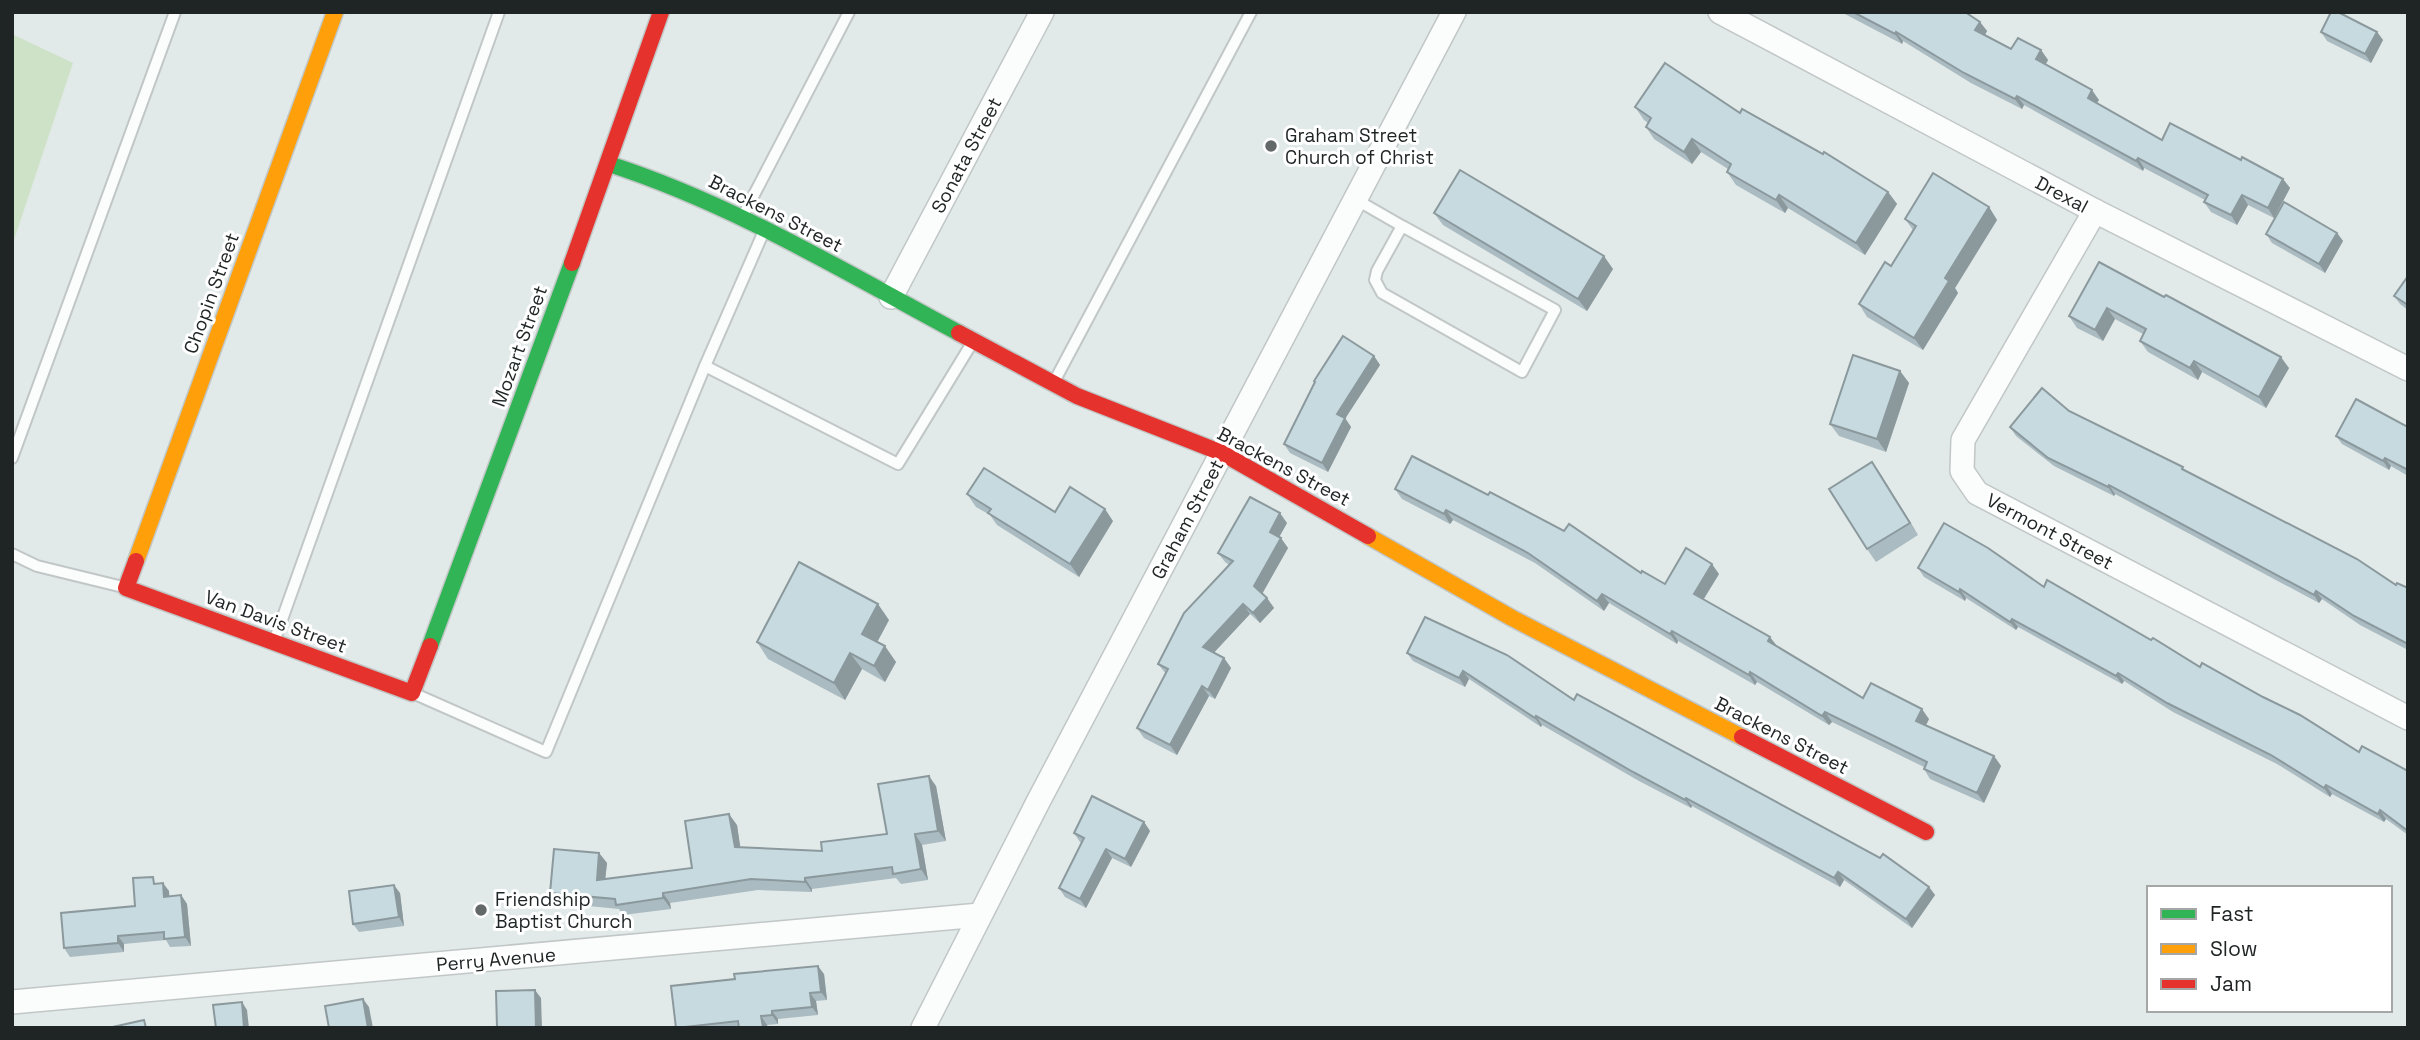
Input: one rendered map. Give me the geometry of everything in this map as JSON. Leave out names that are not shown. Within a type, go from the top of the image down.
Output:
[{"type":"street","name":"Chopin Street","points":[[126,588],[335,12]]},
{"type":"street","name":"Mozart Street","points":[[412,693],[662,12]]},
{"type":"street","name":"Sonata Street","points":[[891,297],[1042,12]]},
{"type":"street","name":"Graham Street","points":[[923,1028],[1454,12]]},
{"type":"street","name":"Drexal","points":[[1720,12],[2095,211],[2408,369]]},
{"type":"street","name":"Brackens Street","points":[[608,164],[667,184],[743,217],[1053,385],[1222,453],[1512,618],[1926,832]]},
{"type":"street","name":"Vermont Street","points":[[2095,211],[1963,440],[1962,471],[1977,493],[2408,718]]},
{"type":"street","name":"Van Davis Street","points":[[126,588],[412,693]]},
{"type":"street","name":"Perry Avenue","points":[[12,1002],[980,915]]},
{"type":"lane","points":[[12,458],[175,12]]},
{"type":"lane","points":[[274,642],[499,12]]},
{"type":"lane","points":[[743,217],[849,12]]},
{"type":"lane","points":[[1053,385],[1251,12]]},
{"type":"lane","points":[[1355,200],[1555,310],[1522,372],[1382,293],[1375,280],[1377,271],[1402,226]]},
{"type":"lane","points":[[412,693],[546,752],[705,366],[765,229]]},
{"type":"lane","points":[[705,366],[898,464],[973,342]]},
{"type":"lane","points":[[12,554],[37,566],[126,588]]},
{"type":"green space","points":[[12,34],[73,63],[12,246]]},
{"type":"building","points":[[1853,12],[1965,12],[1980,22],[1975,30],[2011,49],[2018,38],[2041,50],[2036,59],[2092,90],[2088,98],[2162,140],[2170,123],[2283,179],[2268,208],[2242,195],[2231,215],[2204,202],[2208,195],[2138,158],[2136,161],[2017,96],[2015,99],[1964,73],[1896,32],[1895,34]]},
{"type":"building","points":[[2331,12],[2338,12],[2377,32],[2365,54],[2321,32]]},
{"type":"building","points":[[1665,63],[1740,113],[1742,109],[1823,154],[1824,152],[1888,192],[1856,243],[1779,195],[1776,200],[1727,172],[1731,164],[1692,139],[1684,152],[1646,127],[1651,118],[1635,107]]},
{"type":"building","points":[[1460,170],[1604,256],[1578,299],[1434,213]]},
{"type":"building","points":[[1933,173],[1989,207],[1945,278],[1949,281],[1914,338],[1859,304],[1885,262],[1891,266],[1916,226],[1905,219]]},
{"type":"building","points":[[2284,202],[2337,233],[2319,264],[2266,234]]},
{"type":"building","points":[[2099,262],[2281,357],[2259,397],[2194,361],[2190,368],[2140,341],[2146,329],[2107,308],[2095,330],[2069,316]]},
{"type":"building","points":[[2408,276],[2408,305],[2394,296]]},
{"type":"building","points":[[1343,336],[1374,356],[1337,414],[1345,418],[1322,463],[1284,444],[1314,381]]},
{"type":"building","points":[[1853,355],[1900,371],[1877,439],[1830,424]]},
{"type":"building","points":[[2042,388],[2069,411],[2183,467],[2182,469],[2357,559],[2396,585],[2397,583],[2408,588],[2408,644],[2354,616],[2316,591],[2314,595],[2109,485],[2108,487],[2048,458],[2010,427]]},
{"type":"building","points":[[2356,399],[2408,427],[2408,470],[2385,458],[2383,461],[2336,436]]},
{"type":"building","points":[[1412,456],[1488,495],[1490,492],[1564,531],[1569,524],[1641,573],[1642,571],[1665,584],[1686,548],[1712,564],[1694,594],[1770,637],[1768,641],[1863,698],[1871,683],[1922,709],[1916,721],[1994,756],[1977,793],[1924,769],[1927,762],[1825,712],[1822,716],[1750,672],[1749,675],[1672,631],[1670,634],[1602,594],[1597,601],[1528,553],[1446,510],[1444,514],[1395,489]]},
{"type":"building","points":[[1872,462],[1910,523],[1867,549],[1829,489]]},
{"type":"building","points":[[984,468],[1055,512],[1070,487],[1105,509],[1070,564],[988,513],[991,509],[967,494]]},
{"type":"building","points":[[1250,497],[1280,513],[1270,532],[1281,538],[1254,586],[1267,598],[1253,613],[1243,604],[1203,647],[1224,658],[1208,690],[1202,686],[1170,745],[1137,728],[1168,669],[1158,664],[1184,613],[1233,561],[1218,553]]},
{"type":"building","points":[[1944,523],[1988,548],[2044,587],[2047,580],[2200,667],[2202,663],[2300,715],[2359,752],[2362,746],[2408,771],[2408,831],[2380,810],[2378,814],[2326,785],[2324,788],[2271,755],[2167,703],[2118,673],[2116,676],[2012,619],[2010,622],[1960,589],[1959,592],[1918,568]]},
{"type":"building","points":[[799,562],[878,604],[862,634],[885,646],[874,666],[850,653],[834,683],[757,642]]},
{"type":"building","points":[[1425,617],[1507,655],[1574,700],[1577,694],[1880,858],[1883,854],[1929,887],[1906,919],[1838,872],[1834,878],[1686,798],[1685,800],[1536,716],[1535,718],[1463,671],[1459,678],[1407,653]]},
{"type":"building","points":[[929,776],[938,831],[915,834],[921,869],[893,874],[892,867],[805,878],[805,882],[751,879],[663,893],[663,898],[616,905],[615,899],[550,893],[554,849],[599,853],[597,880],[692,868],[685,821],[729,814],[735,847],[822,851],[821,842],[887,834],[878,784]]},
{"type":"building","points":[[1092,796],[1144,822],[1125,859],[1106,849],[1080,899],[1059,888],[1084,838],[1074,833]]},
{"type":"building","points":[[153,877],[154,884],[163,883],[164,897],[181,895],[185,937],[164,939],[164,932],[118,936],[118,943],[64,948],[61,913],[135,906],[133,878]]},
{"type":"building","points":[[394,885],[399,917],[353,924],[349,891]]},
{"type":"building","points":[[818,966],[821,992],[810,993],[812,1007],[772,1011],[772,1015],[761,1016],[763,1027],[739,1028],[738,1021],[676,1028],[671,986],[735,979],[734,974]]},
{"type":"building","points":[[535,990],[536,1028],[497,1028],[496,991]]},
{"type":"building","points":[[363,999],[368,1028],[329,1028],[325,1006]]},
{"type":"building","points":[[242,1002],[244,1028],[216,1028],[213,1005]]},
{"type":"building","points":[[144,1020],[146,1028],[108,1028]]},
{"type":"traffic: fast","points":[[609,164],[655,180],[744,219],[959,333]]},
{"type":"traffic: fast","points":[[430,646],[572,263]]},
{"type":"traffic: slow","points":[[136,561],[335,12]]},
{"type":"traffic: slow","points":[[1368,536],[1512,618],[1742,737]]},
{"type":"traffic: jam","points":[[572,263],[661,12]]},
{"type":"traffic: jam","points":[[959,333],[1077,396],[1222,453],[1368,536]]},
{"type":"traffic: jam","points":[[136,561],[126,588],[412,693],[430,646]]},
{"type":"traffic: jam","points":[[1742,737],[1926,832]]},
{"type":"place","name":"Graham Street Church of Christ","points":[[1271,146]]},
{"type":"place","name":"Friendship Baptist Church","points":[[481,910]]}]
